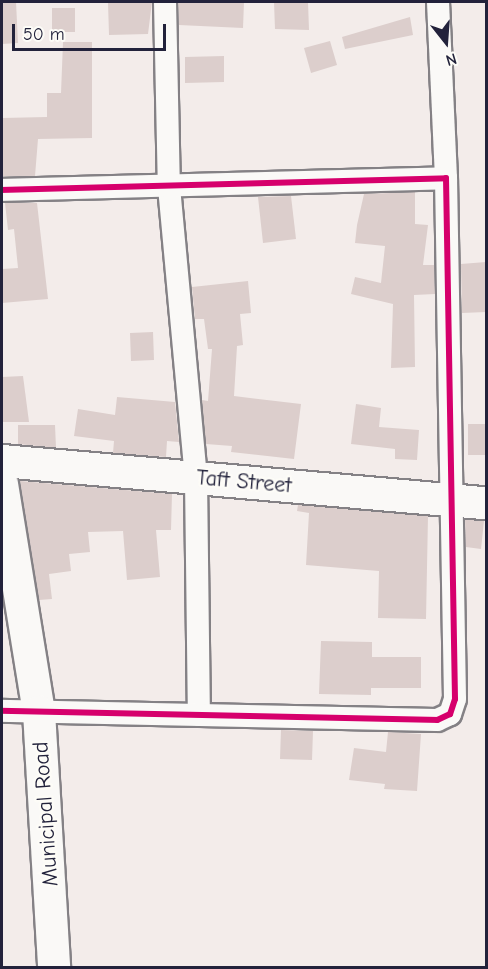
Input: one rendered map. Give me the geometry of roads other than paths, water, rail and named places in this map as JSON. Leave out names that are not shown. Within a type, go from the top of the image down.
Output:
[{"type":"street","points":[[165,2],[170,187],[196,478],[199,715]]},
{"type":"street","points":[[2,711],[445,718],[455,699],[446,178],[438,2]]},
{"type":"street","points":[[2,190],[446,178]]},
{"type":"street","name":"Taft Street","points":[[2,461],[486,503]]},
{"type":"street","name":"Municipal Road","points":[[2,484],[39,712],[54,968]]}]
